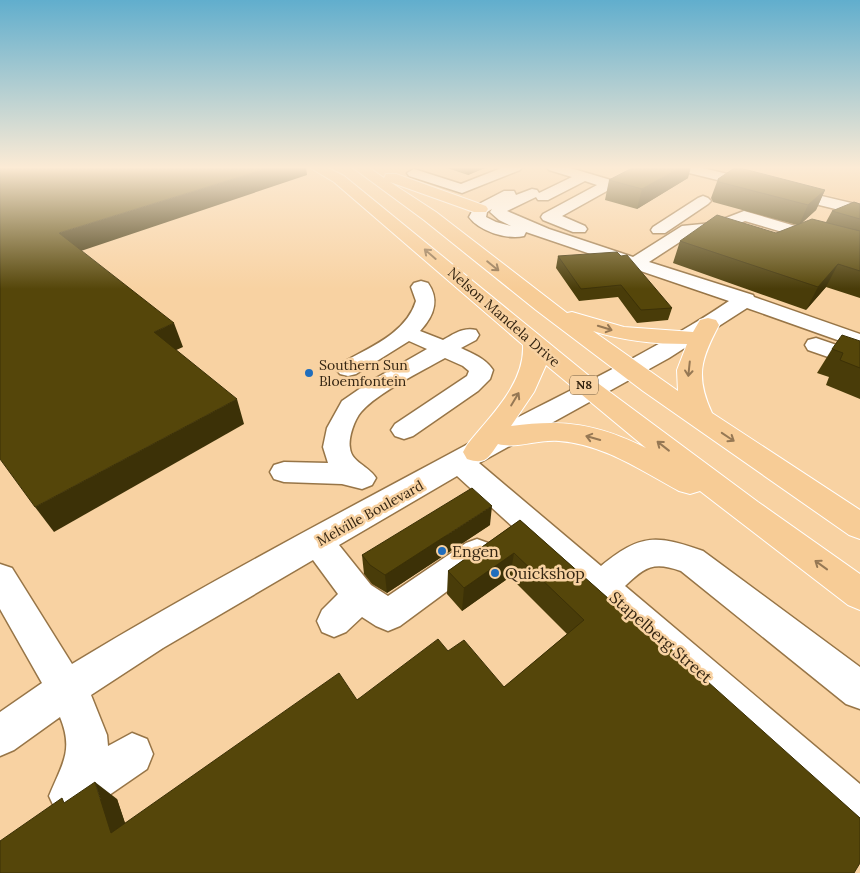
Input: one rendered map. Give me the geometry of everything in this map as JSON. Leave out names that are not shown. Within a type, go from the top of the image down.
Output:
[{"type":"highway","name":"Nelson Mandela Drive","points":[[375,208],[590,390],[747,511],[860,594]]},
{"type":"highway","points":[[418,208],[543,306],[631,370],[860,526]]},
{"type":"highway","points":[[543,306],[621,333],[641,336],[686,337]]},
{"type":"highway","points":[[700,418],[692,400],[688,384],[688,367],[708,325]]},
{"type":"highway","points":[[468,457],[510,408],[532,370],[535,356],[534,343]]},
{"type":"highway","points":[[505,436],[547,431],[589,436],[637,455],[747,511]]},
{"type":"street","points":[[483,208],[480,209],[477,217],[485,224],[583,247],[604,238],[549,217],[564,208]]},
{"type":"street","points":[[498,212],[501,208]]},
{"type":"street","points":[[617,258],[693,208]]},
{"type":"street","points":[[480,209],[498,212],[583,247],[746,299],[820,341],[860,341]]},
{"type":"street","points":[[635,264],[688,229],[716,228],[744,216],[860,250]]},
{"type":"street","points":[[348,369],[408,333],[421,317],[426,300],[421,286]]},
{"type":"street","name":"Melville Boulevard","points":[[0,736],[66,689],[150,636],[505,436],[631,370],[708,325],[746,299]]},
{"type":"street","points":[[404,430],[478,379],[481,370],[471,361],[408,333]]},
{"type":"street","points":[[394,498],[342,464],[336,447],[340,428],[351,407],[379,386],[468,336]]},
{"type":"street","name":"Stapelberg Street","points":[[468,457],[525,519],[860,813]]},
{"type":"street","points":[[284,472],[342,474],[360,477]]},
{"type":"street","points":[[318,542],[359,596],[388,615],[525,519]]},
{"type":"street","points":[[602,585],[637,555],[656,552],[670,553],[692,561],[860,690]]},
{"type":"street","points":[[0,578],[66,689],[80,715],[87,735],[88,751],[74,793]]},
{"type":"street","points":[[334,621],[359,596]]},
{"type":"street","points":[[37,820],[132,754]]},
{"type":"lane","points":[[820,341],[860,361]]},
{"type":"building","points":[[0,208],[141,208],[59,233],[174,323],[154,332],[237,399],[35,507],[0,459]]},
{"type":"building","points":[[840,208],[860,208],[860,219],[832,211]]},
{"type":"building","points":[[717,215],[776,233],[812,219],[860,231],[860,271],[838,264],[818,287],[680,241]]},
{"type":"building","points":[[617,252],[621,256],[627,255],[672,308],[641,310],[621,285],[581,289],[558,256]]},
{"type":"building","points":[[842,335],[860,341],[860,368],[840,360],[843,353],[832,349]]},
{"type":"building","points":[[472,488],[492,506],[385,575],[370,565],[362,555]]},
{"type":"building","points":[[520,520],[609,599],[612,596],[860,818],[860,863],[854,873],[0,873],[0,841],[62,798],[64,803],[95,782],[111,833],[339,673],[357,700],[438,639],[448,651],[464,640],[504,687],[584,620],[514,553],[464,588],[448,571]]},
{"type":"place","name":"Southern Sun Bloemfontein","points":[[309,373]]},
{"type":"place","name":"Engen","points":[[442,551]]},
{"type":"place","name":"Quickshop","points":[[495,573]]}]
